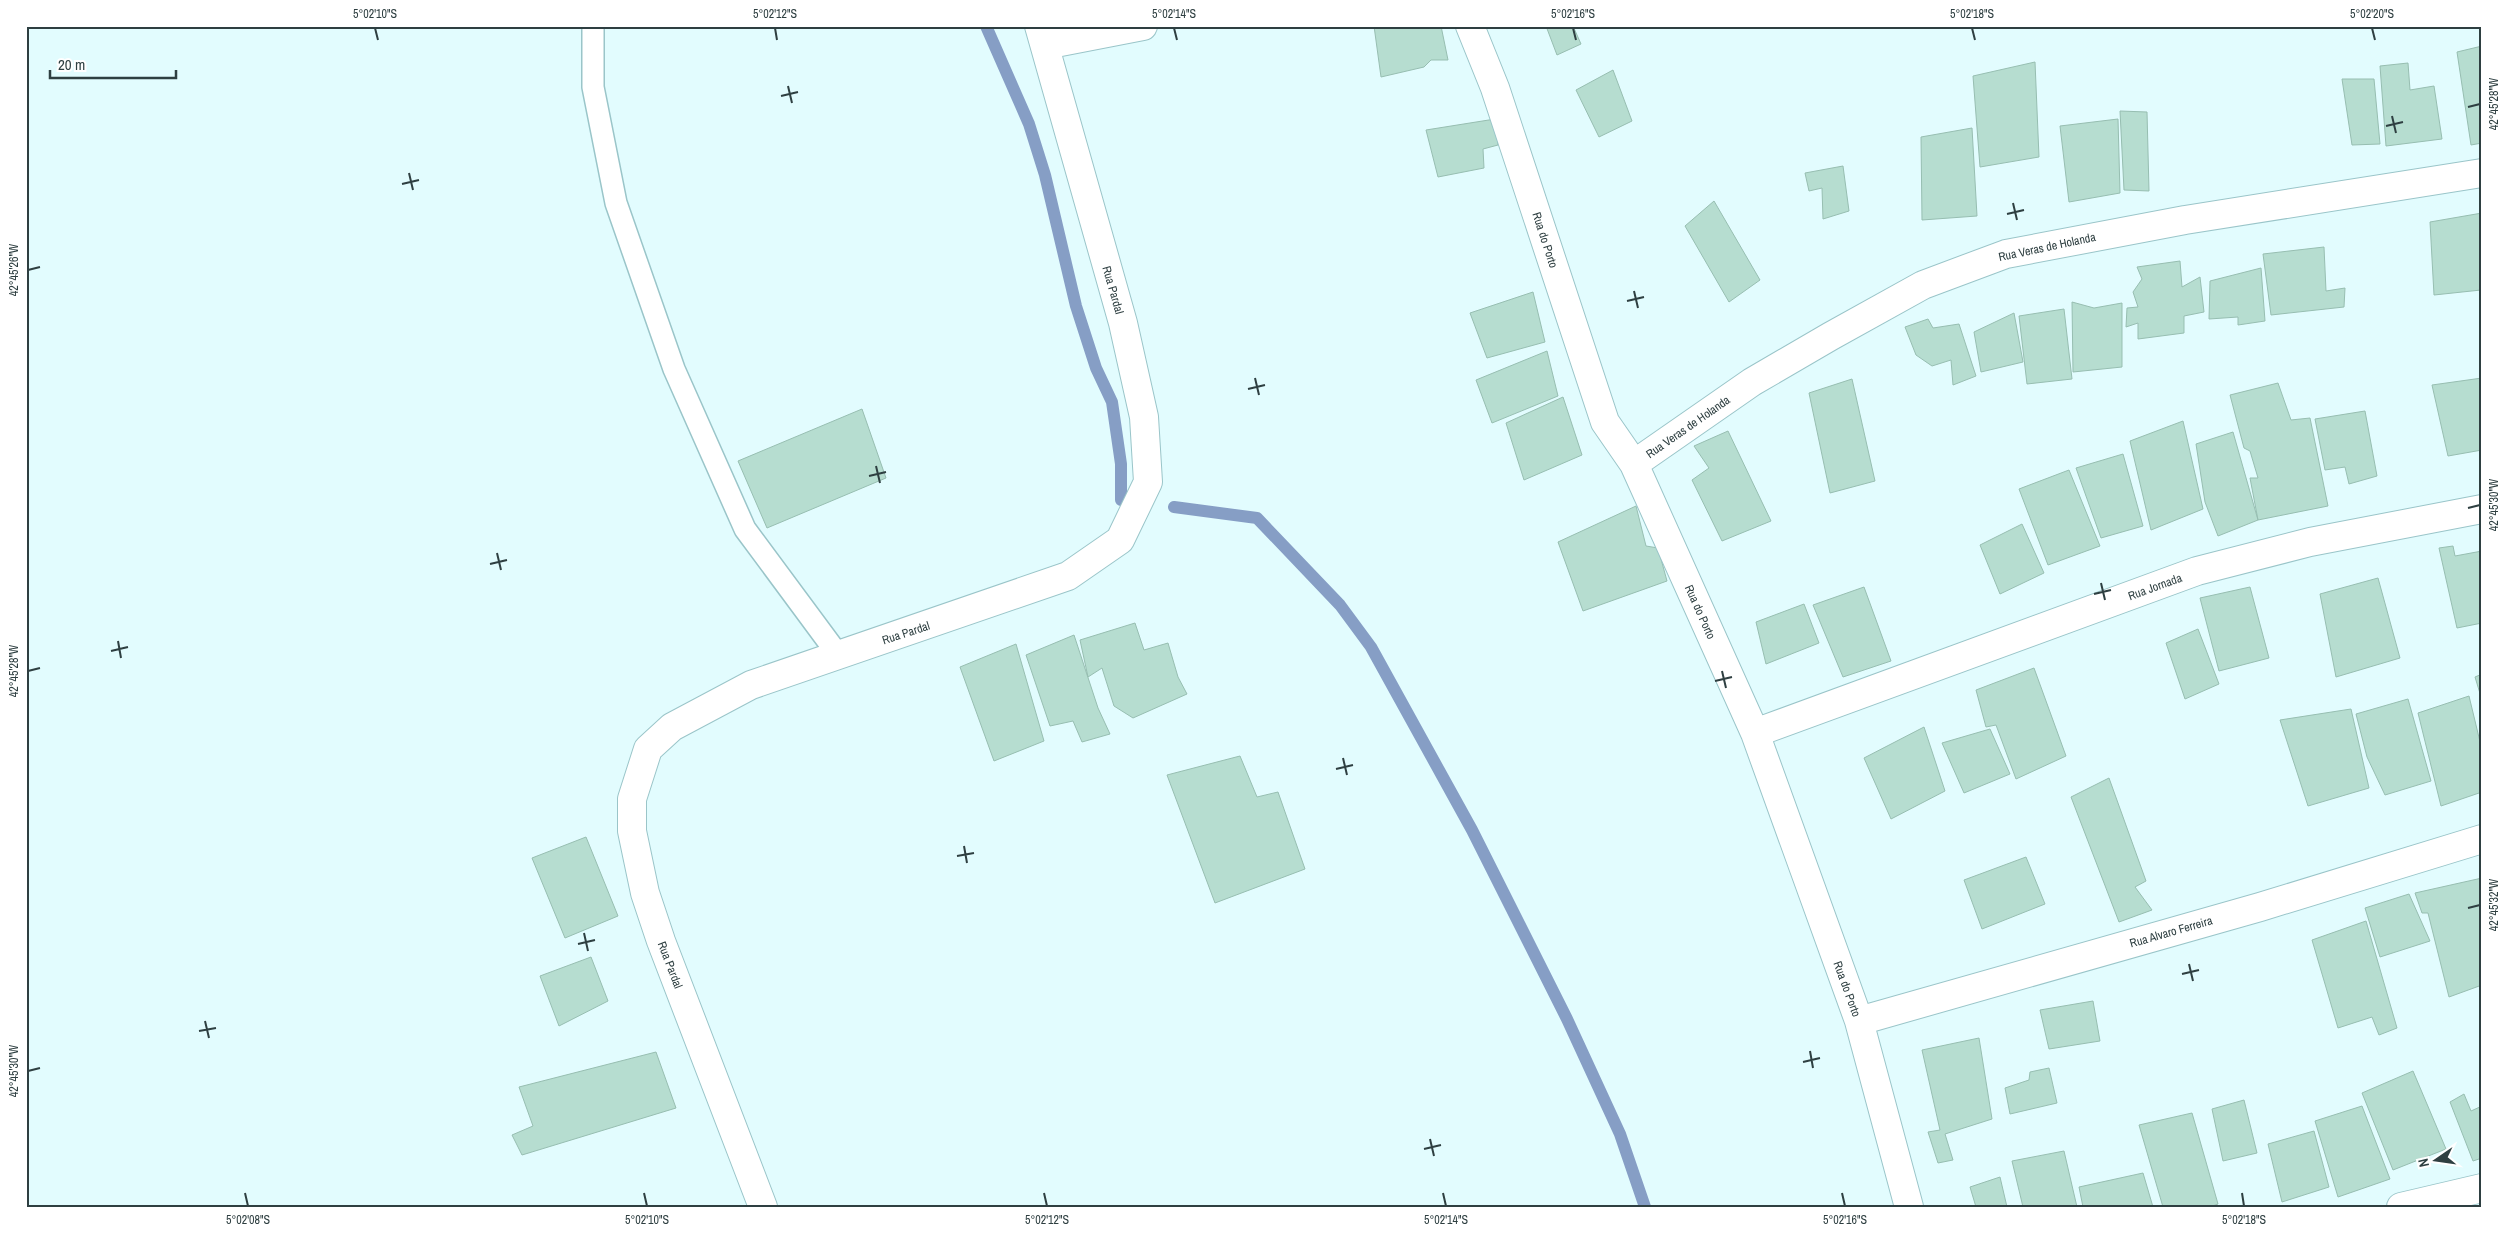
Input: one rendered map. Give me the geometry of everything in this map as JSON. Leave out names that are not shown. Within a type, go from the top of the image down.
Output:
[{"type":"street","points":[[1042,36],[1143,26]]},
{"type":"street","name":"Rua do Porto","points":[[1470,26],[1494,88],[1606,422],[1634,464],[1755,733],[1859,1021],[1909,1207]]},
{"type":"street","name":"Rua Pardal","points":[[763,1207],[661,941],[645,893],[632,831],[632,799],[648,750],[672,727],[751,685],[1068,576],[1120,540],[1148,482],[1144,416],[1123,323],[1042,36]]},
{"type":"street","name":"Rua Veras de Holanda","points":[[1634,464],[1752,382],[1831,336],[1923,285],[2006,254],[2185,220],[2482,173]]},
{"type":"street","name":"Rua Jornada","points":[[1755,733],[2197,571],[2310,542],[2482,509]]},
{"type":"street","name":"Rua Alvaro Ferreira","points":[[1859,1021],[2260,907],[2482,839]]},
{"type":"street","points":[[2401,1207],[2482,1188]]},
{"type":"lane","points":[[593,26],[593,87],[616,204],[674,369],[745,529],[839,656]]},
{"type":"building","points":[[1374,26],[1441,26],[1448,60],[1431,60],[1424,67],[1381,77]]},
{"type":"building","points":[[1546,26],[1573,26],[1581,44],[1557,55]]},
{"type":"building","points":[[2482,46],[2482,143],[2471,145],[2457,52]]},
{"type":"building","points":[[2035,62],[2039,157],[1980,167],[1973,76]]},
{"type":"building","points":[[2408,63],[2410,90],[2434,86],[2442,139],[2386,146],[2380,66]]},
{"type":"building","points":[[1613,70],[1632,121],[1599,137],[1576,90]]},
{"type":"building","points":[[2342,79],[2374,79],[2380,144],[2352,145]]},
{"type":"building","points":[[2120,111],[2147,112],[2149,191],[2124,190]]},
{"type":"building","points":[[1495,119],[1498,145],[1483,149],[1484,168],[1438,177],[1426,130]]},
{"type":"building","points":[[2118,119],[2120,193],[2069,202],[2060,126]]},
{"type":"building","points":[[1972,128],[1977,216],[1922,220],[1921,137]]},
{"type":"building","points":[[1843,166],[1849,211],[1823,219],[1822,188],[1809,191],[1805,173]]},
{"type":"building","points":[[1714,201],[1760,280],[1729,302],[1685,226]]},
{"type":"building","points":[[2482,213],[2481,290],[2434,295],[2430,222]]},
{"type":"building","points":[[2324,247],[2326,291],[2345,288],[2344,307],[2271,315],[2263,254]]},
{"type":"building","points":[[2180,261],[2182,287],[2200,277],[2204,312],[2184,316],[2184,333],[2138,339],[2138,323],[2126,327],[2127,308],[2138,307],[2133,292],[2142,279],[2137,267]]},
{"type":"building","points":[[2261,268],[2265,321],[2238,325],[2238,317],[2209,319],[2210,281]]},
{"type":"building","points":[[1533,292],[1545,342],[1487,358],[1470,313]]},
{"type":"building","points":[[2072,302],[2094,308],[2122,303],[2122,367],[2073,372]]},
{"type":"building","points":[[2064,309],[2072,379],[2027,384],[2019,316]]},
{"type":"building","points":[[2014,313],[2023,362],[1981,372],[1974,332]]},
{"type":"building","points":[[1928,319],[1933,328],[1959,324],[1976,376],[1953,385],[1951,360],[1932,366],[1916,355],[1905,327]]},
{"type":"building","points":[[1547,351],[1558,396],[1492,423],[1476,380]]},
{"type":"building","points":[[2482,378],[2482,450],[2448,456],[2432,385]]},
{"type":"building","points":[[1852,379],[1875,481],[1830,493],[1809,393]]},
{"type":"building","points":[[2278,383],[2291,420],[2310,418],[2328,506],[2258,520],[2250,478],[2258,478],[2250,451],[2244,448],[2230,395]]},
{"type":"building","points":[[1563,397],[1582,455],[1524,480],[1506,423]]},
{"type":"building","points":[[862,409],[886,478],[767,528],[738,461]]},
{"type":"building","points":[[2365,411],[2377,476],[2349,484],[2345,467],[2325,470],[2315,419]]},
{"type":"building","points":[[2183,421],[2203,509],[2151,530],[2130,441]]},
{"type":"building","points":[[1728,431],[1771,521],[1722,541],[1692,480],[1709,468],[1694,446]]},
{"type":"building","points":[[2233,432],[2258,520],[2218,536],[2205,502],[2196,444]]},
{"type":"building","points":[[2123,454],[2143,526],[2101,538],[2076,468]]},
{"type":"building","points":[[2069,470],[2100,546],[2048,565],[2019,489]]},
{"type":"building","points":[[1636,506],[1646,546],[1658,548],[1667,581],[1583,611],[1558,542]]},
{"type":"building","points":[[2022,524],[2044,573],[2000,594],[1980,545]]},
{"type":"building","points":[[2453,546],[2455,556],[2482,551],[2482,623],[2457,628],[2439,548]]},
{"type":"building","points":[[2378,578],[2400,658],[2336,677],[2320,594]]},
{"type":"building","points":[[1864,587],[1891,661],[1843,677],[1813,605]]},
{"type":"building","points":[[2250,587],[2269,658],[2219,671],[2200,598]]},
{"type":"building","points":[[1804,604],[1819,643],[1766,664],[1756,622]]},
{"type":"building","points":[[1135,623],[1144,650],[1168,643],[1178,677],[1187,694],[1133,718],[1114,706],[1102,668],[1088,677],[1080,640]]},
{"type":"building","points":[[2198,629],[2219,684],[2185,699],[2166,643]]},
{"type":"building","points":[[1074,635],[1098,708],[1110,734],[1082,742],[1073,721],[1050,726],[1026,655]]},
{"type":"building","points":[[1016,644],[1044,741],[994,761],[960,667]]},
{"type":"building","points":[[2034,668],[2066,756],[2016,779],[1996,725],[1986,727],[1976,690]]},
{"type":"building","points":[[2482,674],[2482,700],[2475,677]]},
{"type":"building","points":[[2469,696],[2482,750],[2482,792],[2441,806],[2418,713]]},
{"type":"building","points":[[2408,699],[2431,781],[2385,795],[2367,757],[2356,714]]},
{"type":"building","points":[[2351,709],[2369,788],[2308,806],[2280,720]]},
{"type":"building","points":[[1924,727],[1945,791],[1891,819],[1864,758]]},
{"type":"building","points":[[1990,729],[2010,774],[1964,793],[1942,743]]},
{"type":"building","points":[[1240,756],[1257,797],[1278,792],[1305,869],[1215,903],[1167,775]]},
{"type":"building","points":[[2109,778],[2146,881],[2135,887],[2152,910],[2119,922],[2071,797]]},
{"type":"building","points":[[586,837],[618,916],[565,938],[532,858]]},
{"type":"building","points":[[2026,857],[2045,904],[1982,929],[1964,880]]},
{"type":"building","points":[[2482,878],[2482,985],[2449,997],[2428,913],[2422,913],[2415,893]]},
{"type":"building","points":[[2409,894],[2430,941],[2380,957],[2365,908]]},
{"type":"building","points":[[2366,921],[2397,1028],[2379,1035],[2372,1017],[2338,1028],[2312,940]]},
{"type":"building","points":[[591,957],[608,1001],[559,1026],[540,976]]},
{"type":"building","points":[[2093,1001],[2100,1041],[2049,1049],[2040,1010]]},
{"type":"building","points":[[1979,1038],[1992,1119],[1945,1134],[1953,1160],[1938,1163],[1928,1132],[1940,1130],[1922,1050]]},
{"type":"building","points":[[656,1052],[676,1108],[522,1155],[512,1135],[533,1126],[519,1087]]},
{"type":"building","points":[[2049,1068],[2057,1103],[2010,1114],[2005,1088],[2029,1080],[2030,1072]]},
{"type":"building","points":[[2413,1071],[2446,1149],[2393,1170],[2362,1093]]},
{"type":"building","points":[[2464,1094],[2471,1111],[2482,1106],[2482,1158],[2473,1161],[2450,1102]]},
{"type":"building","points":[[2244,1100],[2257,1153],[2223,1161],[2212,1109]]},
{"type":"building","points":[[2362,1106],[2390,1179],[2338,1197],[2315,1121]]},
{"type":"building","points":[[2192,1113],[2218,1204],[2210,1207],[2163,1207],[2139,1125]]},
{"type":"building","points":[[2314,1131],[2329,1187],[2282,1202],[2268,1144]]},
{"type":"building","points":[[2064,1151],[2077,1207],[2023,1207],[2012,1161]]},
{"type":"building","points":[[2143,1173],[2153,1207],[2083,1207],[2079,1187]]},
{"type":"building","points":[[2000,1177],[2007,1207],[1976,1207],[1970,1187]]},
{"type":"waterway","points":[[986,26],[1029,124],[1045,175],[1076,306],[1096,368],[1112,402],[1121,464],[1121,500]]},
{"type":"waterway","points":[[1174,507],[1257,518],[1340,605],[1371,647],[1472,830],[1567,1019],[1620,1134],[1645,1207]]}]
